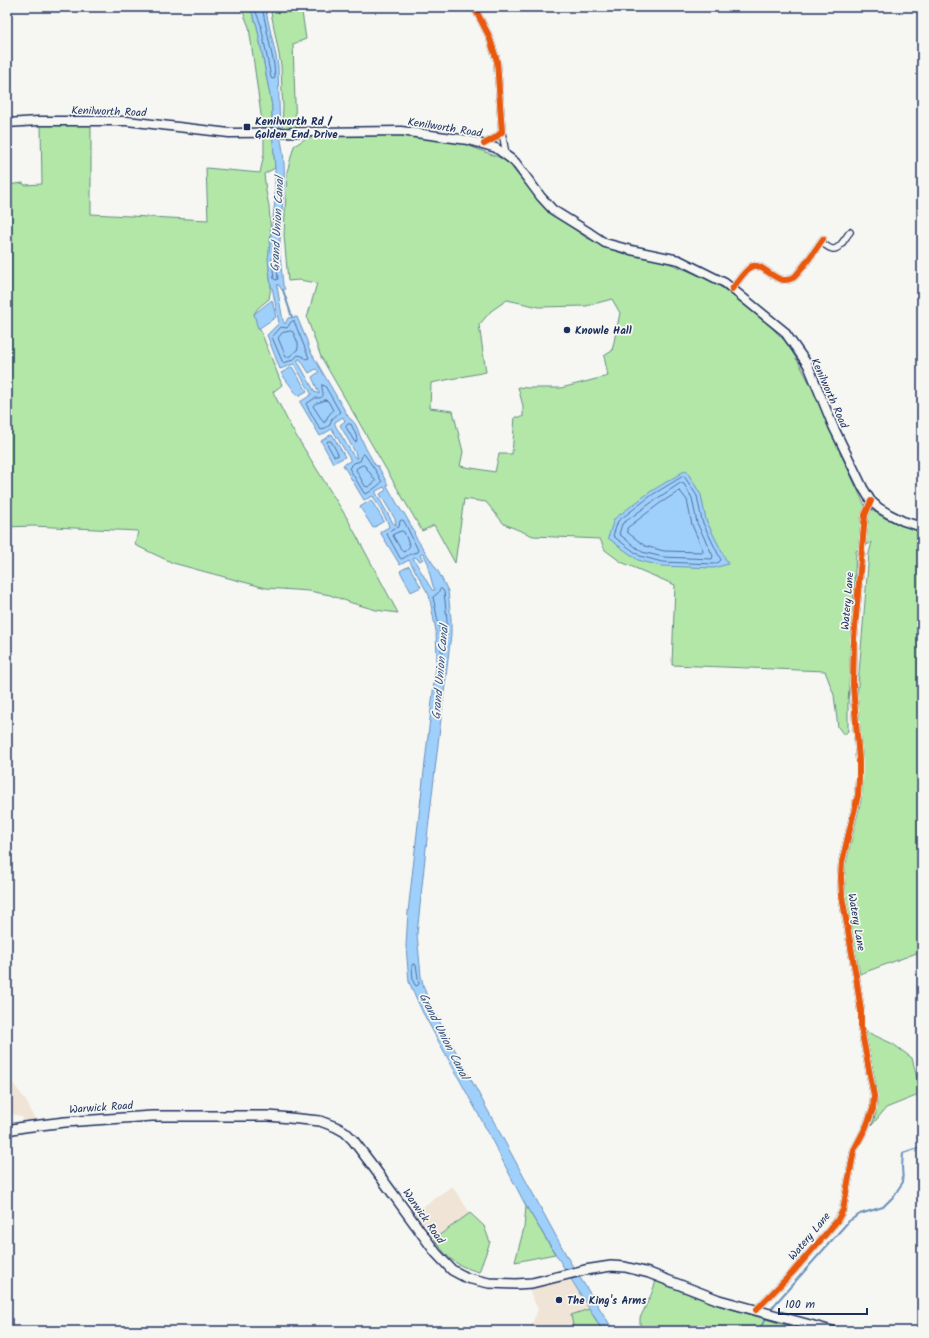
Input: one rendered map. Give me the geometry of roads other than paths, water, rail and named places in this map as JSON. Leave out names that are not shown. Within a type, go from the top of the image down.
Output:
[{"type":"main road","name":"Kenilworth Road","points":[[7,123],[127,121],[229,133],[401,131],[450,137],[496,148],[515,162],[541,197],[553,210],[600,240],[631,250],[679,260],[724,283],[784,331],[808,365],[833,426],[862,488],[871,501],[879,508],[890,514],[904,521],[922,527]]},
{"type":"main road","name":"Warwick Road","points":[[7,1130],[65,1122],[152,1116],[269,1116],[320,1122],[336,1127],[345,1132],[353,1140],[436,1253],[444,1263],[458,1275],[475,1280],[506,1284],[532,1283],[585,1270],[611,1266],[625,1267],[649,1274],[719,1300],[832,1331]]},
{"type":"street","points":[[474,7],[489,36],[497,62],[502,132],[506,154]]},
{"type":"street","points":[[484,144],[502,132]]},
{"type":"street","points":[[732,289],[748,269],[753,266],[758,267],[779,279],[784,280],[793,278],[822,240],[833,249],[836,249],[850,232]]},
{"type":"street","name":"Watery Lane","points":[[756,1310],[792,1273],[837,1221],[843,1210],[854,1150],[866,1127],[872,1109],[874,1096],[861,1028],[861,1011],[842,896],[841,877],[842,862],[852,820],[858,784],[859,760],[852,685],[854,638],[865,515],[871,501]]},
{"type":"water","name":"Grand Union Canal","points":[[250,7],[265,7],[278,65],[280,136],[284,162],[280,258],[283,285],[285,289],[282,290],[278,284],[277,286],[283,321],[285,324],[288,318],[297,317],[309,349],[349,418],[356,426],[375,465],[378,466],[388,485],[387,486],[414,531],[415,536],[439,573],[448,591],[451,634],[417,934],[421,976],[424,988],[430,1004],[570,1262],[614,1331],[603,1331],[526,1206],[481,1119],[423,1013],[409,982],[406,946],[408,912],[437,657],[436,631],[429,595],[409,560],[400,565],[380,532],[389,527],[373,496],[364,500],[343,465],[350,461],[350,459],[332,429],[320,436],[300,402],[311,395],[311,393],[294,364],[280,369],[267,335],[279,323],[271,287],[268,259],[275,201],[275,168],[272,106],[257,26]],"holes":[[[298,359],[300,359],[309,373],[316,369],[319,372],[312,377],[319,394],[315,392],[298,362]],[[343,417],[345,421],[340,425],[355,452],[357,459],[335,425],[335,422]],[[384,487],[386,490],[380,494],[395,519],[396,525],[393,523],[376,491]],[[423,553],[429,565],[428,567],[435,590],[432,590],[413,558],[415,557],[420,561],[423,559],[420,555]]]},
{"type":"water","points":[[272,300],[276,317],[258,329],[254,314]]},
{"type":"water","points":[[292,367],[307,391],[298,396],[281,373]]},
{"type":"water","points":[[332,434],[345,457],[333,463],[321,441]]},
{"type":"water","points":[[686,470],[701,495],[706,520],[728,564],[714,568],[661,566],[638,560],[608,538],[614,519],[650,492]]},
{"type":"water","points":[[371,500],[384,521],[373,528],[360,507]]},
{"type":"water","points":[[409,566],[421,587],[411,592],[400,571]]},
{"type":"waterway","points":[[283,290],[292,317]]},
{"type":"waterway","points":[[770,1311],[849,1221],[860,1214],[883,1207],[893,1197],[903,1182],[903,1153],[922,1147]]},
{"type":"waterway","points":[[758,1331],[767,1317]]},
{"type":"place","name":"Kenilworth Rd / Golden End Drive","points":[[247,127]]},
{"type":"place","name":"Knowle Hall","points":[[567,330]]},
{"type":"place","name":"The King's Arms","points":[[559,1300]]}]
